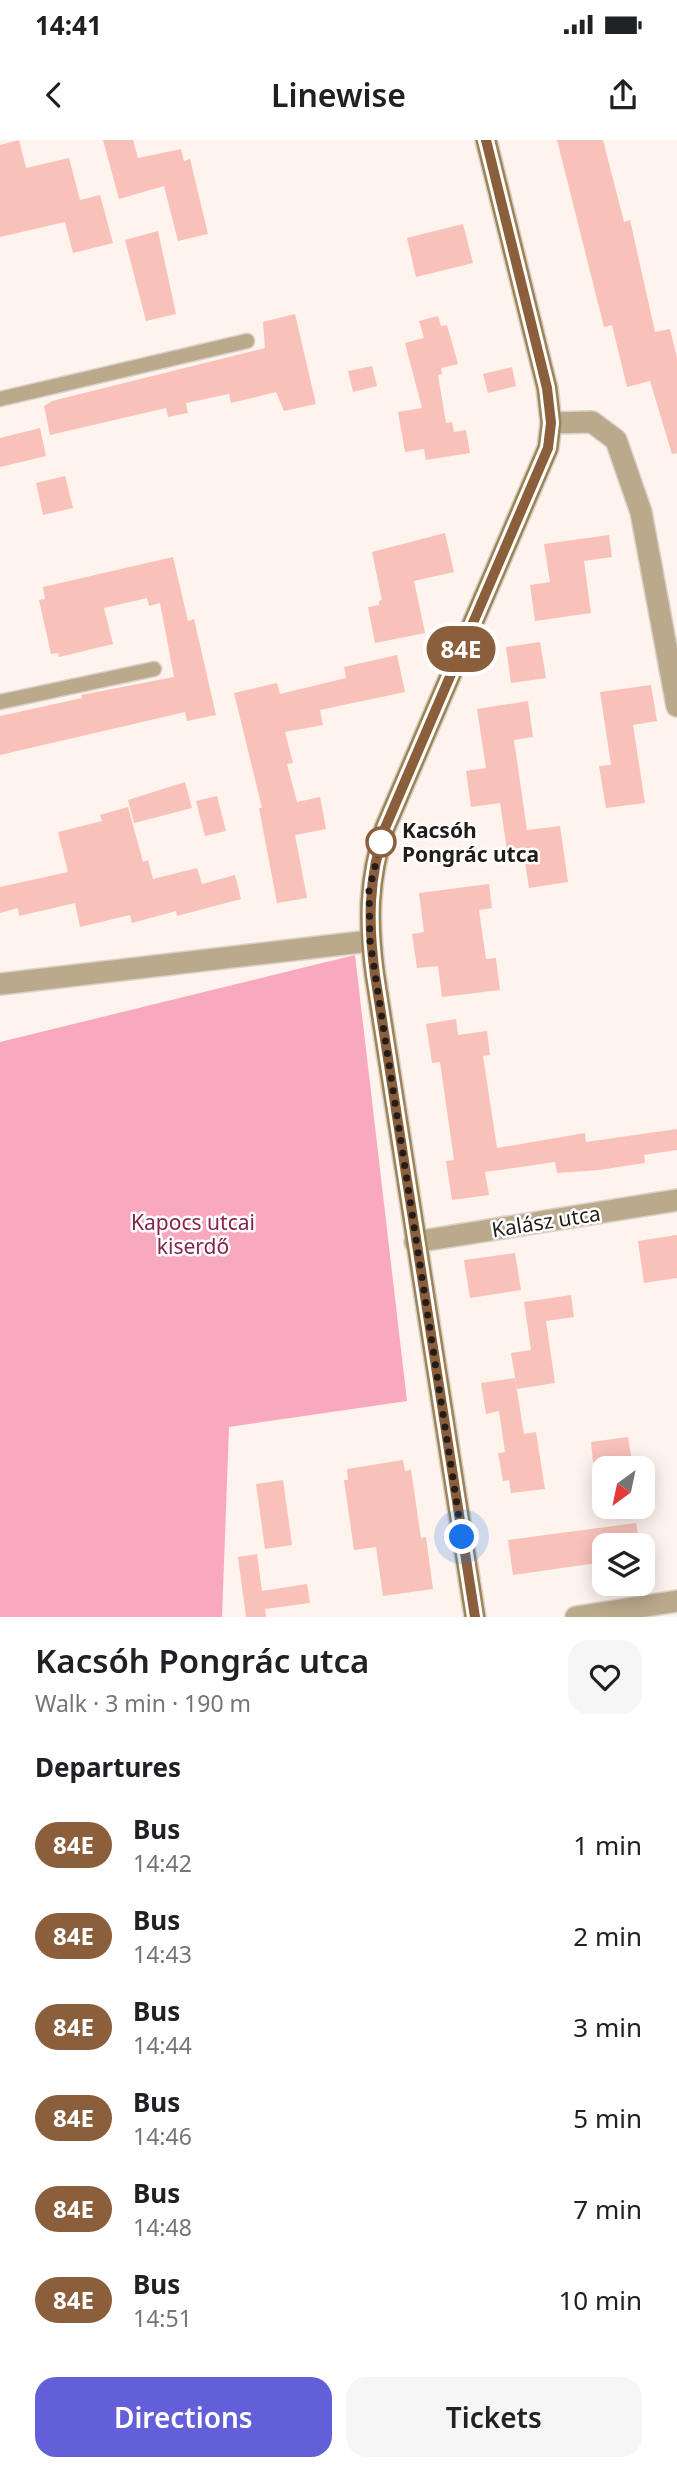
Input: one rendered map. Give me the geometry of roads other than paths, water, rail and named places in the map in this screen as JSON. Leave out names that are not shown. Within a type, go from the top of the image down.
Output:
[{"type":"street","points":[[475,1617],[370,941],[369,891],[385,828],[548,448],[551,423],[547,388],[486,140]]},
{"type":"street","points":[[551,423],[592,422],[616,440],[640,512],[677,706]]},
{"type":"street","points":[[0,984],[370,941]]},
{"type":"street","name":"Kalász utca","points":[[415,1242],[677,1200]]},
{"type":"street","points":[[576,1617],[677,1601]]},
{"type":"lane","points":[[0,399],[247,341]]},
{"type":"lane","points":[[0,702],[154,669]]},
{"type":"place","name":"Kacsóh Pongrác utca","points":[[381,842]]},
{"type":"park label","name":"Kapocs utcai kiserdő","points":[[193,1234]]}]
